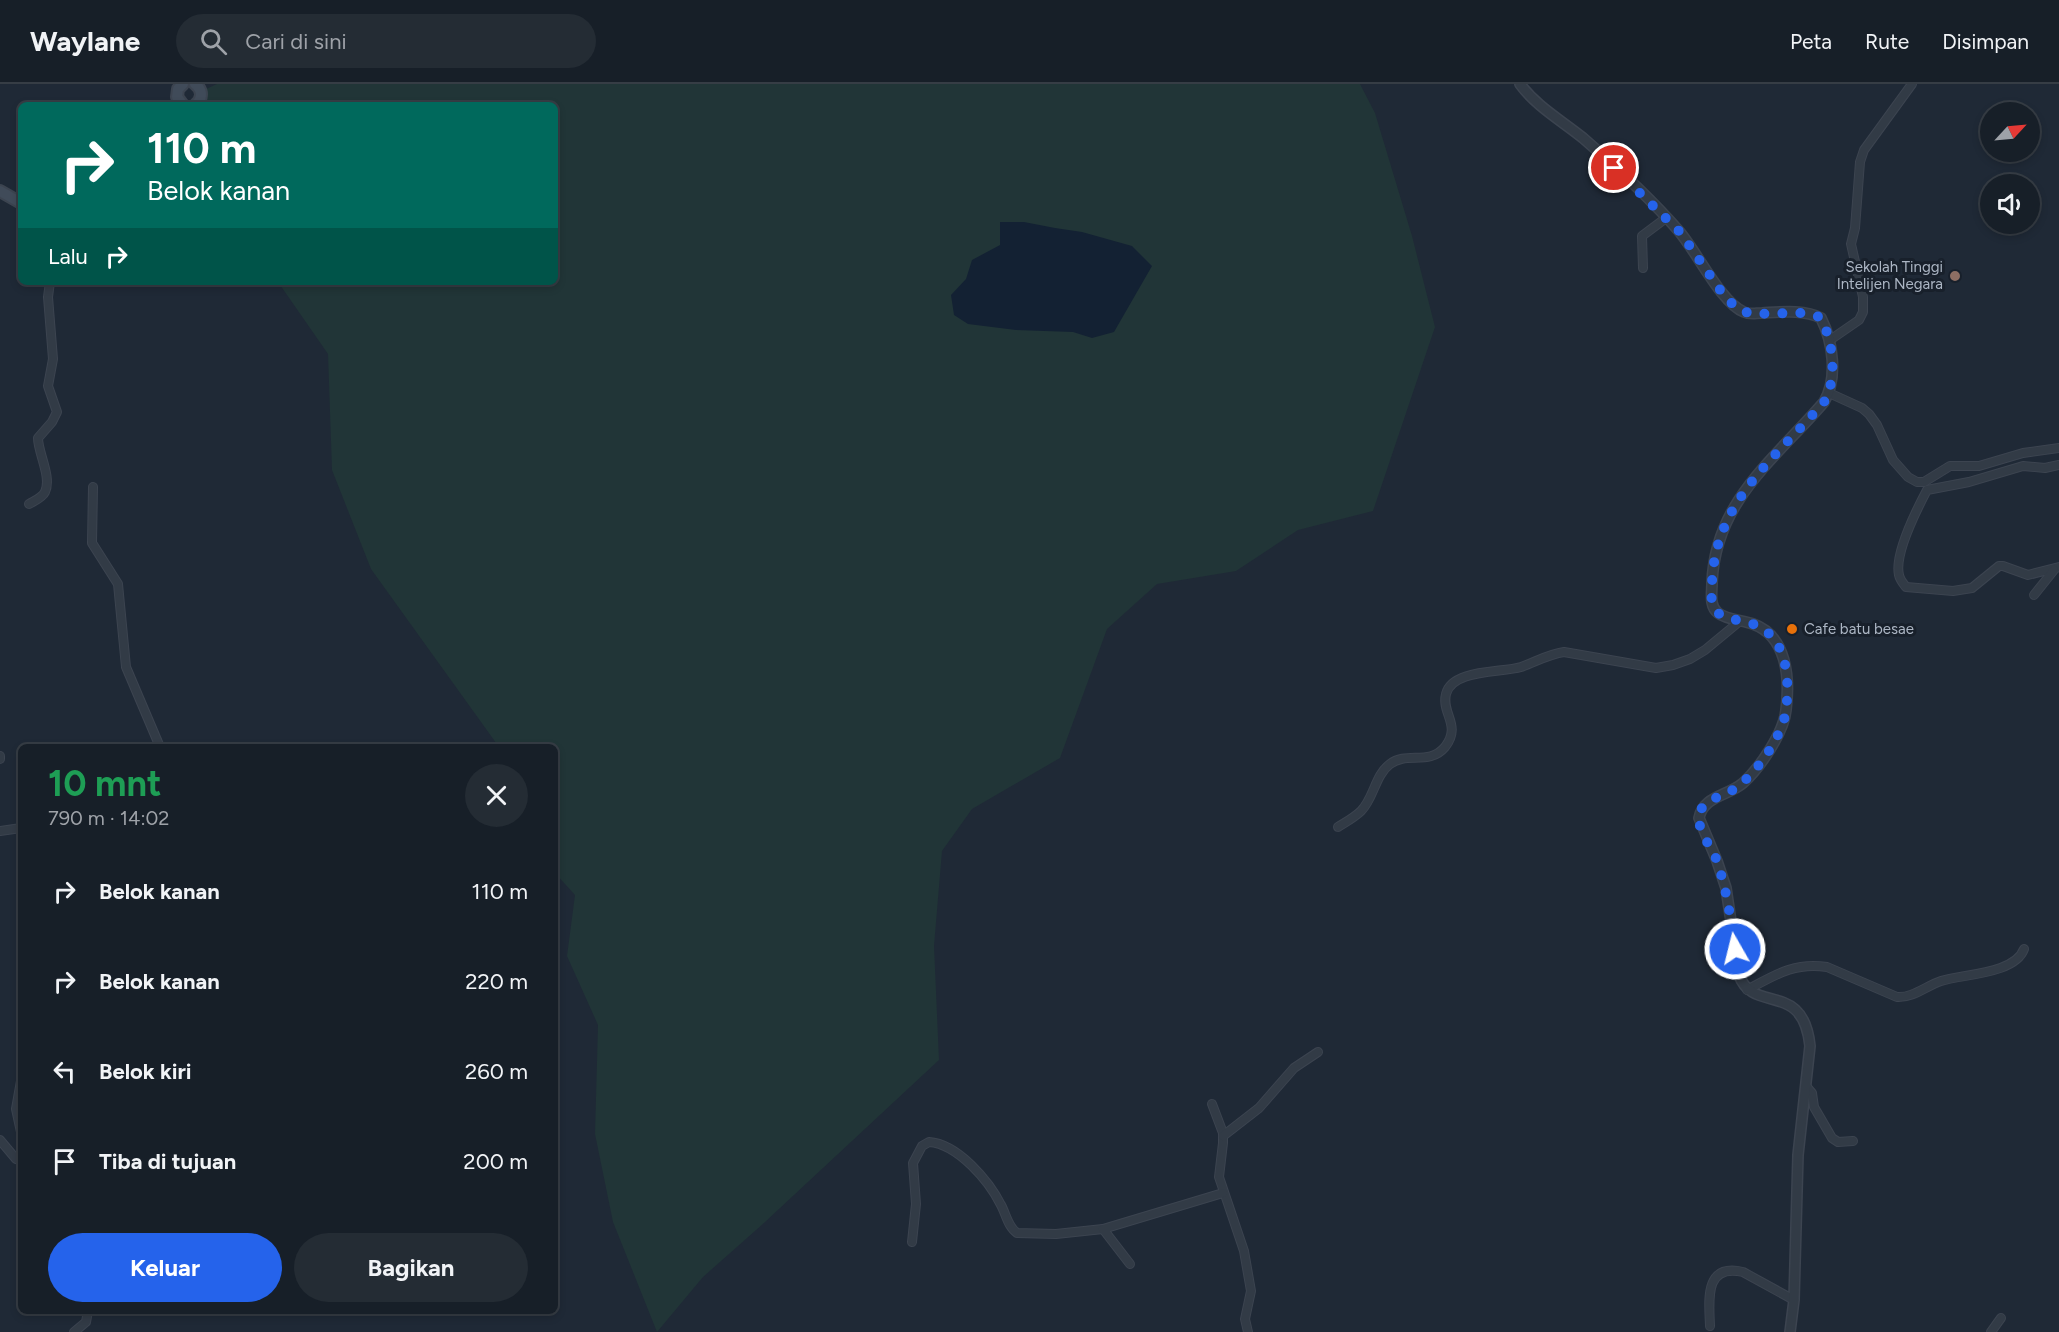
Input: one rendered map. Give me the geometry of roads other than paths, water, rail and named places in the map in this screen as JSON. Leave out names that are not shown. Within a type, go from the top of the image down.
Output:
[{"type":"main road","points":[[198,102],[201,98],[199,85]]},
{"type":"main road","points":[[173,102],[180,88]]},
{"type":"main road","points":[[0,191],[18,201]]},
{"type":"street","points":[[1520,84],[1594,147],[1666,218],[1687,242],[1725,297],[1738,309],[1751,314],[1815,315],[1821,318],[1830,340],[1832,360],[1829,393],[1808,420],[1742,493],[1724,525],[1712,577],[1712,604],[1718,613],[1760,627],[1776,640],[1782,652],[1786,676],[1786,710],[1783,723],[1754,771],[1736,788],[1707,802],[1699,818],[1726,888],[1739,975],[1747,990],[1789,1005],[1800,1013],[1809,1033],[1810,1046],[1798,1155],[1794,1300],[1790,1332]]},
{"type":"street","points":[[1830,340],[1859,320],[1864,307],[1851,244],[1855,228],[1860,162],[1864,150],[1912,84]]},
{"type":"street","points":[[1643,268],[1642,236],[1666,218]]},
{"type":"street","points":[[29,504],[45,491],[45,469],[38,438],[52,422],[57,412],[48,386],[53,359],[48,297],[50,285]]},
{"type":"street","points":[[1829,393],[1869,414],[1899,469],[1925,486],[1969,482],[2023,466],[2045,468],[2059,465]]},
{"type":"street","points":[[2057,568],[2028,575],[1999,566],[1972,588],[1953,591],[1906,587],[1899,578],[1898,566],[1912,518],[1925,486],[1950,466],[1979,466],[2023,453],[2059,448]]},
{"type":"street","points":[[93,488],[92,543],[118,584],[126,667],[159,744]]},
{"type":"street","points":[[2034,594],[2057,568]]},
{"type":"street","points":[[1338,827],[1361,812],[1383,771],[1390,764],[1400,759],[1426,758],[1444,748],[1453,733],[1446,693],[1453,684],[1480,673],[1519,668],[1555,653],[1564,652],[1656,668],[1673,665],[1705,650],[1740,621]]},
{"type":"street","points":[[0,831],[18,828]]},
{"type":"street","points":[[1747,990],[1790,968],[1814,965],[1827,967],[1897,997],[1905,997],[1944,980],[1974,975],[2007,965],[2019,958],[2024,949]]},
{"type":"street","points":[[1223,1136],[1260,1108],[1294,1068],[1318,1052]]},
{"type":"street","points":[[1806,1086],[1812,1093],[1814,1107],[1832,1138],[1838,1142],[1853,1141]]},
{"type":"street","points":[[18,1098],[16,1109],[18,1118]]},
{"type":"street","points":[[1212,1104],[1223,1136],[1219,1177],[1244,1251],[1251,1291],[1245,1319],[1248,1332]]},
{"type":"street","points":[[0,1140],[18,1159]]},
{"type":"street","points":[[912,1242],[916,1204],[913,1163],[922,1146],[929,1142],[952,1149],[965,1158],[996,1196],[1011,1228],[1017,1233],[1056,1234],[1103,1229],[1223,1192]]},
{"type":"street","points":[[1103,1229],[1130,1264]]},
{"type":"street","points":[[1710,1326],[1711,1285],[1717,1276],[1726,1272],[1735,1270],[1743,1272],[1794,1300]]},
{"type":"street","points":[[74,1332],[86,1322],[87,1314]]},
{"type":"street","points":[[1991,1332],[2001,1318]]},
{"type":"water","points":[[1000,222],[1024,222],[1082,232],[1132,246],[1152,266],[1114,332],[1092,338],[1073,332],[1016,330],[968,324],[954,315],[951,295],[966,279],[972,260],[1000,245]]},
{"type":"place","name":"Sekolah Tinggi Intelijen Negara","points":[[1955,276]]},
{"type":"place","name":"Cafe batu besae","points":[[1792,629]]}]
